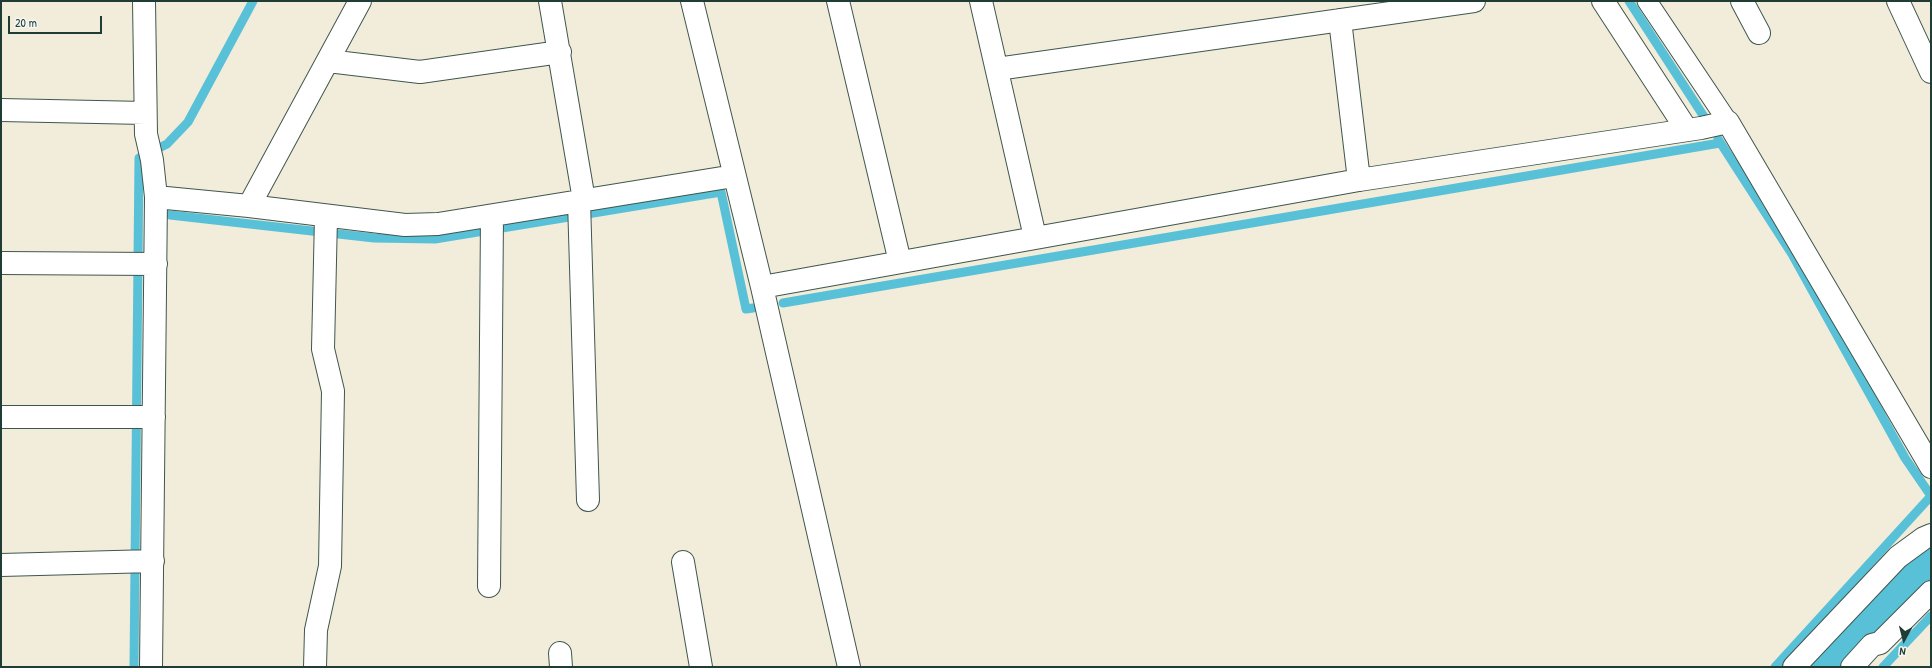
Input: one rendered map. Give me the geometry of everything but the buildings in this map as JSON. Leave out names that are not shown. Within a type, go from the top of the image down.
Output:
[{"type":"street","points":[[144,1],[146,134],[156,197],[146,263],[142,562],[151,667]]},
{"type":"street","points":[[249,206],[360,1]]},
{"type":"street","points":[[550,1],[560,52],[581,209],[588,500]]},
{"type":"street","points":[[692,1],[762,287],[849,667]]},
{"type":"street","points":[[838,1],[900,262]]},
{"type":"street","points":[[981,1],[1035,237]]},
{"type":"street","points":[[996,69],[1474,1]]},
{"type":"street","points":[[1603,1],[1709,126],[1931,467]]},
{"type":"street","points":[[1742,1],[1759,33]]},
{"type":"street","points":[[1898,1],[1931,72]]},
{"type":"street","points":[[1340,20],[1359,180]]},
{"type":"street","points":[[328,60],[420,72],[560,52]]},
{"type":"street","points":[[1,110],[145,113]]},
{"type":"street","points":[[762,287],[1359,180],[1709,126]]},
{"type":"street","points":[[156,197],[249,206],[325,227],[438,224],[492,227],[734,176]]},
{"type":"street","points":[[315,667],[316,630],[330,558],[333,390],[323,350],[325,227]]},
{"type":"street","points":[[489,586],[492,227]]},
{"type":"street","points":[[1,263],[146,263]]},
{"type":"street","points":[[1,417],[144,417]]},
{"type":"street","points":[[1794,667],[1898,556],[1924,538],[1931,535]]},
{"type":"street","points":[[1,565],[142,562]]},
{"type":"street","points":[[683,562],[701,667]]},
{"type":"street","points":[[1852,667],[1872,645],[1880,643],[1931,592]]},
{"type":"lane","points":[[1646,1],[1709,126]]},
{"type":"waterway","points":[[134,667],[139,158],[167,144],[188,122],[253,1]]},
{"type":"waterway","points":[[1629,1],[1710,126]]},
{"type":"waterway","points":[[1718,139],[1792,254],[1905,458],[1931,496]]},
{"type":"waterway","points":[[783,303],[1720,143]]},
{"type":"waterway","points":[[170,215],[374,238],[435,239],[721,192],[746,309],[753,308]]},
{"type":"waterway","points":[[1775,667],[1931,496]]},
{"type":"waterway","points":[[1828,667],[1915,574],[1931,564]]},
{"type":"waterway","points":[[1883,667],[1931,616]]}]
